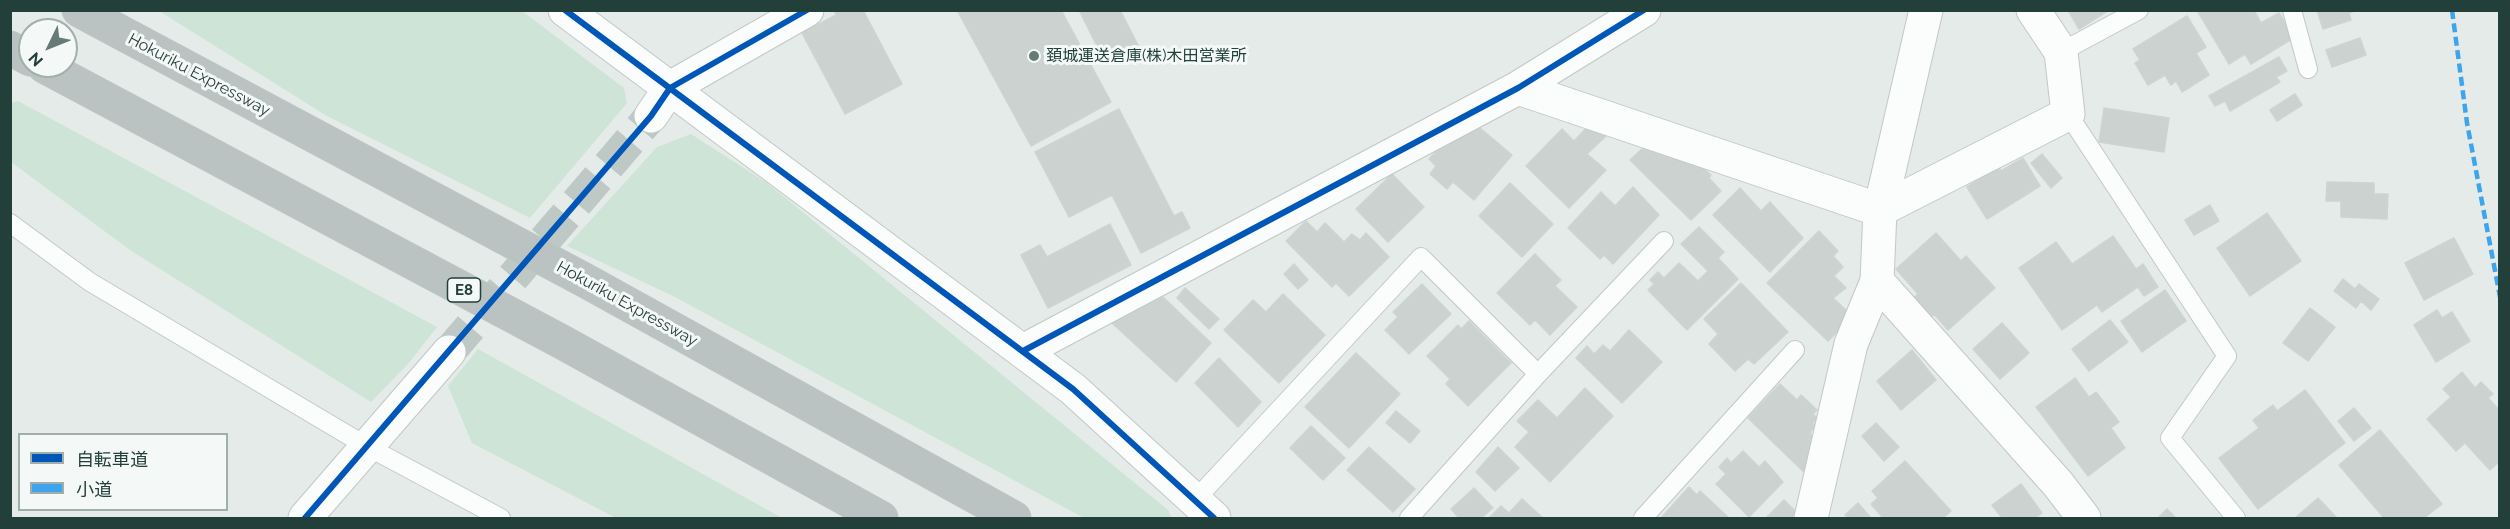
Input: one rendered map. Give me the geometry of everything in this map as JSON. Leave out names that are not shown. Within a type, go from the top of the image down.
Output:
[{"type":"highway","name":"Hokuriku Expressway","points":[[79,10],[588,282],[1014,519]]},
{"type":"highway","name":"E8","points":[[66,78],[552,337],[881,519]]},
{"type":"street","points":[[565,10],[1073,389],[1204,509]]},
{"type":"street","points":[[651,116],[670,88],[807,10]]},
{"type":"street","points":[[1023,351],[1518,88],[1644,10]]},
{"type":"street","points":[[1811,519],[1851,344],[1877,281],[1880,210],[1926,10]]},
{"type":"street","points":[[1518,88],[1880,210],[2068,114],[2061,52],[2033,10]]},
{"type":"street","points":[[1877,281],[2058,484],[2084,519]]},
{"type":"street","points":[[305,519],[448,352]]},
{"type":"lane","points":[[2061,52],[2139,10]]},
{"type":"lane","points":[[2292,10],[2308,69]]},
{"type":"lane","points":[[2068,114],[2227,356],[2170,438],[2236,519]]},
{"type":"lane","points":[[10,223],[90,282],[368,447],[501,519]]},
{"type":"lane","points":[[1409,519],[1538,374],[1664,241]]},
{"type":"lane","points":[[1204,509],[1421,257],[1538,374]]},
{"type":"lane","points":[[1643,519],[1795,350]]},
{"type":"green space","points":[[159,11],[522,11],[624,88],[627,103],[530,218],[327,116]]},
{"type":"green space","points":[[18,101],[437,327],[408,364],[371,402],[130,250],[11,162],[11,103]]},
{"type":"green space","points":[[691,134],[767,183],[1168,510],[1172,518],[1084,518],[673,296],[567,246],[657,147]]},
{"type":"green space","points":[[478,349],[782,518],[616,518],[472,443],[448,386]]},
{"type":"building","points":[[834,10],[863,10],[902,84],[845,114],[802,33],[836,15]]},
{"type":"building","name":"頚城運送倉庫(株)木田営業所","points":[[957,10],[1061,10],[1111,102],[1031,146]]},
{"type":"building","points":[[1079,10],[1120,10],[1138,45],[1105,62]]},
{"type":"building","points":[[2068,10],[2109,10],[2079,29]]},
{"type":"building","points":[[2197,10],[2254,10],[2261,23],[2279,13],[2295,37],[2251,64],[2245,54],[2229,64]]},
{"type":"building","points":[[2317,10],[2357,10],[2349,13],[2351,20],[2323,29]]},
{"type":"building","points":[[2187,16],[2206,47],[2196,53],[2209,75],[2182,92],[2176,81],[2171,85],[2165,75],[2148,85],[2135,63],[2140,60],[2133,49]]},
{"type":"building","points":[[2360,38],[2366,55],[2332,67],[2326,50]]},
{"type":"building","points":[[2279,57],[2287,71],[2276,77],[2280,82],[2230,111],[2225,101],[2215,106],[2209,96]]},
{"type":"building","points":[[2295,94],[2302,105],[2277,121],[2270,110]]},
{"type":"building","points":[[2104,108],[2169,118],[2164,152],[2099,142]]},
{"type":"building","points":[[1119,109],[1174,216],[1182,212],[1190,228],[1141,253],[1112,195],[1069,217],[1035,152]]},
{"type":"building","points":[[1592,122],[1606,136],[1587,154],[1606,170],[1569,208],[1526,166],[1562,129],[1574,141]]},
{"type":"building","points":[[1480,128],[1512,155],[1474,200],[1453,182],[1447,189],[1430,174],[1436,166],[1429,159],[1453,133]]},
{"type":"building","points":[[1655,137],[1677,144],[1711,175],[1709,178],[1721,191],[1691,220],[1630,160]]},
{"type":"building","points":[[2042,154],[2062,178],[2051,188],[2031,163]]},
{"type":"building","points":[[2023,158],[2040,186],[1987,219],[1967,187],[1999,167],[2001,171]]},
{"type":"building","points":[[1392,174],[1424,207],[1388,242],[1356,209]]},
{"type":"building","points":[[2327,182],[2374,183],[2374,194],[2388,194],[2387,219],[2341,217],[2341,201],[2326,201]]},
{"type":"building","points":[[1510,183],[1553,224],[1522,257],[1479,216]]},
{"type":"building","points":[[1633,187],[1659,215],[1613,264],[1604,255],[1600,259],[1568,228],[1601,192],[1615,206]]},
{"type":"building","points":[[1740,188],[1761,211],[1770,202],[1803,238],[1770,272],[1713,215]]},
{"type":"building","points":[[2210,205],[2219,221],[2194,235],[2185,220]]},
{"type":"building","points":[[2267,213],[2301,261],[2250,296],[2217,248]]},
{"type":"building","points":[[1306,221],[1317,232],[1325,223],[1344,242],[1352,234],[1360,240],[1366,233],[1389,257],[1349,296],[1336,283],[1332,287],[1286,241]]},
{"type":"building","points":[[1110,224],[1131,265],[1048,308],[1021,255],[1040,245],[1047,257]]},
{"type":"building","points":[[1699,227],[1724,252],[1718,258],[1738,279],[1687,330],[1648,290],[1654,284],[1650,280],[1658,272],[1664,278],[1679,263],[1698,281],[1708,271],[1681,244]]},
{"type":"building","points":[[1819,231],[1838,251],[1833,256],[1843,267],[1834,276],[1846,288],[1833,298],[1848,312],[1846,323],[1828,341],[1767,283]]},
{"type":"building","points":[[1936,233],[1961,261],[1966,256],[1995,288],[1948,330],[1934,314],[1927,320],[1910,301],[1918,294],[1896,269]]},
{"type":"building","points":[[2113,236],[2136,269],[2143,264],[2158,287],[2144,296],[2138,287],[2102,312],[2097,305],[2062,330],[2019,268],[2056,242],[2072,264]]},
{"type":"building","points":[[2454,238],[2473,274],[2424,300],[2405,263]]},
{"type":"building","points":[[1535,254],[1561,280],[1555,286],[1577,307],[1550,335],[1535,320],[1530,325],[1497,293]]},
{"type":"building","points":[[1294,264],[1308,280],[1298,289],[1284,274]]},
{"type":"building","points":[[2343,279],[2355,289],[2359,284],[2379,299],[2371,310],[2361,301],[2356,308],[2334,291]]},
{"type":"building","points":[[1741,283],[1788,332],[1754,364],[1748,359],[1735,371],[1709,344],[1718,334],[1704,319]]},
{"type":"building","points":[[1422,284],[1451,314],[1409,354],[1385,330],[1398,317],[1393,312]]},
{"type":"building","points":[[1185,288],[1219,319],[1209,329],[1177,298]]},
{"type":"building","points":[[2165,290],[2186,321],[2142,352],[2121,321]]},
{"type":"building","points":[[1283,294],[1325,335],[1279,383],[1224,330],[1253,300],[1266,312]]},
{"type":"building","points":[[1163,297],[1211,343],[1176,382],[1112,323]]},
{"type":"building","points":[[2310,308],[2335,327],[2308,361],[2283,343]]},
{"type":"building","points":[[2437,310],[2442,318],[2452,312],[2470,341],[2436,362],[2414,325]]},
{"type":"building","points":[[2110,320],[2128,342],[2089,371],[2072,349]]},
{"type":"building","points":[[1469,321],[1511,363],[1468,406],[1446,384],[1450,379],[1427,356],[1458,325],[1461,329]]},
{"type":"building","points":[[2002,323],[2029,353],[2000,379],[1973,349]]},
{"type":"building","points":[[1629,330],[1662,362],[1622,403],[1576,358],[1587,346],[1594,354],[1603,345],[1610,351]]},
{"type":"building","points":[[1912,350],[1936,380],[1901,410],[1877,381]]},
{"type":"building","points":[[1356,353],[1400,394],[1349,448],[1305,407]]},
{"type":"building","points":[[1219,358],[1261,402],[1238,427],[1195,383]]},
{"type":"building","points":[[2462,372],[2475,388],[2481,382],[2493,394],[2488,398],[2500,411],[2500,461],[2490,470],[2465,443],[2456,451],[2427,419],[2451,397],[2443,389]]},
{"type":"building","points":[[2075,378],[2089,397],[2096,392],[2119,422],[2111,428],[2125,448],[2088,476],[2036,407]]},
{"type":"building","points":[[1780,384],[1797,400],[1801,395],[1817,410],[1813,414],[1817,418],[1813,423],[1816,427],[1810,432],[1817,444],[1808,452],[1819,463],[1809,477],[1748,418]]},
{"type":"building","points":[[1585,388],[1613,416],[1550,482],[1515,447],[1529,432],[1517,421],[1538,400],[1557,418]]},
{"type":"building","points":[[2305,390],[2345,443],[2258,509],[2219,458],[2259,428],[2253,420],[2273,405],[2277,411]]},
{"type":"building","points":[[2354,408],[2371,428],[2354,441],[2338,421]]},
{"type":"building","points":[[1396,411],[1420,431],[1410,443],[1386,423]]},
{"type":"building","points":[[1876,423],[1899,447],[1884,461],[1862,436]]},
{"type":"building","points":[[1311,426],[1345,458],[1323,480],[1290,448]]},
{"type":"building","points":[[2380,430],[2442,504],[2424,518],[2384,518],[2339,465]]},
{"type":"building","points":[[1369,447],[1415,489],[1393,512],[1347,470]]},
{"type":"building","points":[[1498,447],[1519,468],[1495,491],[1476,472]]},
{"type":"building","points":[[1743,451],[1759,467],[1765,461],[1783,482],[1749,517],[1716,484],[1726,474],[1719,467],[1727,458],[1731,463]]},
{"type":"building","points":[[1905,461],[1951,511],[1943,518],[1883,518],[1871,504],[1878,498],[1872,491]]},
{"type":"building","points":[[2021,484],[2042,513],[2034,518],[2002,518],[1992,505]]},
{"type":"building","points":[[1689,487],[1697,495],[1700,491],[1729,518],[1661,518]]},
{"type":"building","points":[[1474,488],[1493,508],[1481,518],[1459,518],[1451,509]]},
{"type":"building","points":[[2318,498],[2337,518],[2295,518]]},
{"type":"building","points":[[1522,499],[1543,518],[1489,518],[1501,506],[1509,513]]},
{"type":"building","points":[[1784,500],[1802,518],[1766,518]]},
{"type":"building","points":[[1858,503],[1871,518],[1848,518],[1845,515]]},
{"type":"building","points":[[2167,509],[2176,518],[2158,518]]},
{"type":"tunnel","points":[[449,352],[651,116]]},
{"type":"marked path","points":[[2452,10],[2467,123],[2500,297]]},
{"type":"cycle path","points":[[565,10],[1073,389],[1214,518]]},
{"type":"cycle path","points":[[305,518],[651,116],[670,88],[807,10]]},
{"type":"cycle path","points":[[1023,351],[1518,88],[1644,10]]},
{"type":"place","name":"頚城運送倉庫(株)木田営業所","points":[[1034,56]]}]
